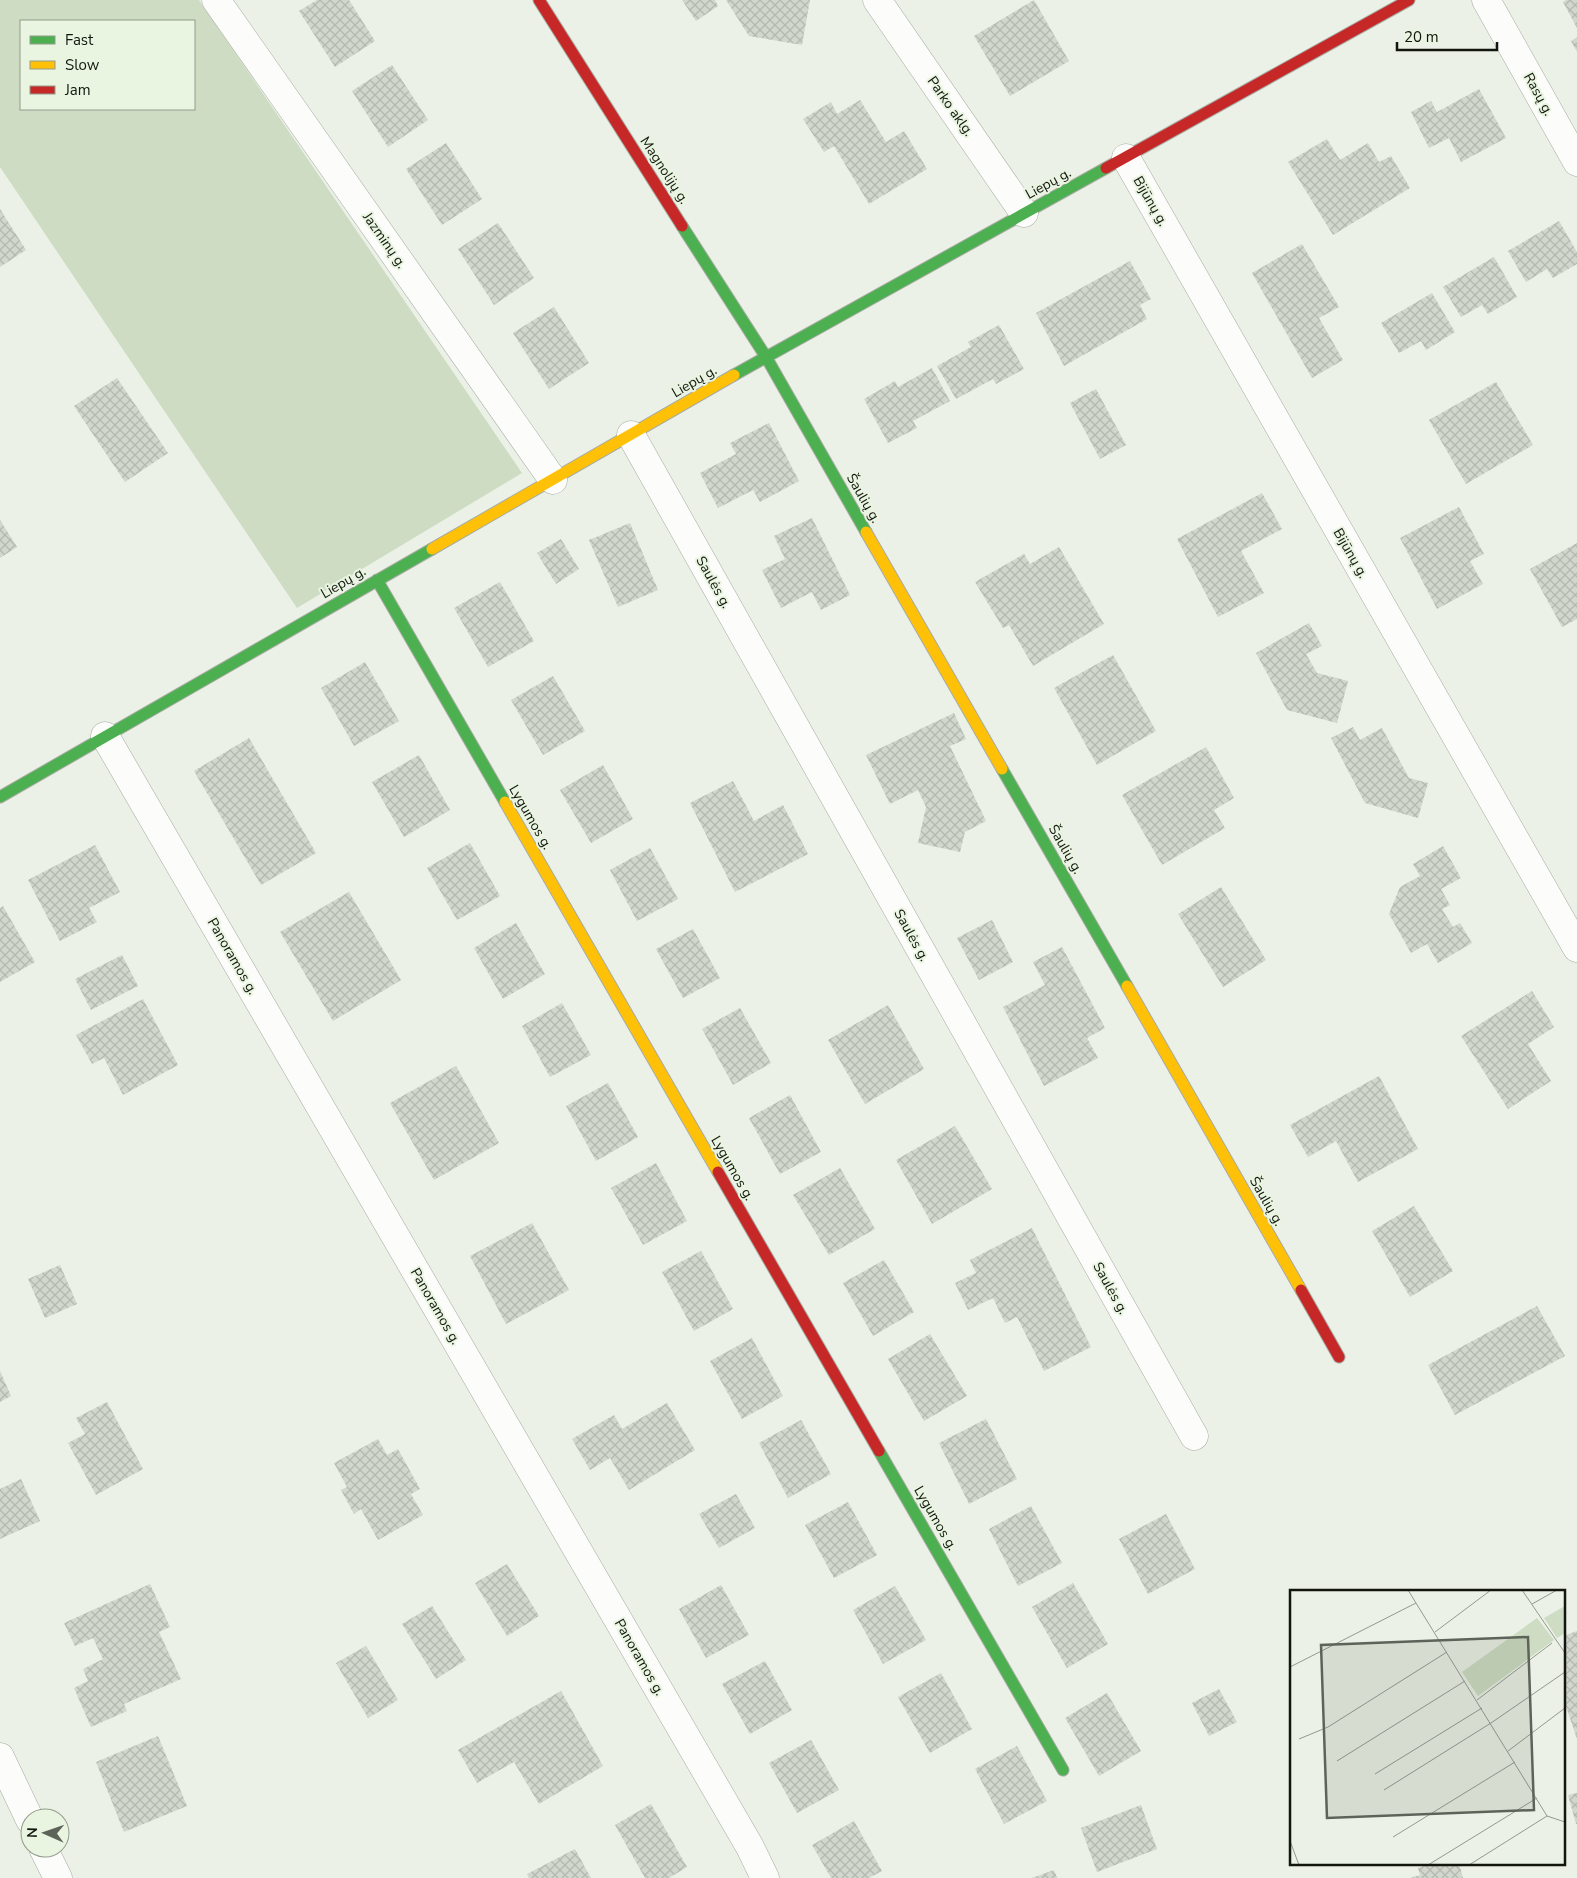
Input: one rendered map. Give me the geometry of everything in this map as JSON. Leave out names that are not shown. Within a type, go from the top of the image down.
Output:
[{"type":"street","name":"Jazminų g.","points":[[216,0],[553,480]]},
{"type":"street","name":"Magnolijų g.","points":[[539,0],[766,357]]},
{"type":"street","name":"Parko aklg.","points":[[877,0],[1024,213]]},
{"type":"street","name":"Liepų g.","points":[[0,797],[766,357],[1409,0]]},
{"type":"street","name":"Rasų g.","points":[[1486,0],[1577,162]]},
{"type":"street","name":"Bijūnų g.","points":[[1126,158],[1577,948]]},
{"type":"street","name":"Šaulių g.","points":[[766,357],[1339,1357]]},
{"type":"street","name":"Saulės g.","points":[[631,435],[1194,1436]]},
{"type":"street","name":"Lygumos g.","points":[[377,580],[1063,1770]]},
{"type":"street","name":"Panoramos g.","points":[[105,736],[750,1847],[765,1878]]},
{"type":"street","points":[[0,1757],[24,1808]]},
{"type":"street","points":[[48,1858],[58,1878]]},
{"type":"green space","points":[[0,0],[199,0],[522,473],[297,608],[0,167]]},
{"type":"building","points":[[317,0],[349,0],[375,41],[335,67],[299,11]]},
{"type":"building","points":[[682,0],[715,0],[718,6],[696,21]]},
{"type":"building","points":[[726,0],[810,0],[802,45],[749,36]]},
{"type":"building","points":[[1034,0],[1069,61],[1010,96],[974,36]]},
{"type":"building","points":[[1566,0],[1577,0],[1577,28],[1563,2]]},
{"type":"building","points":[[1577,37],[1577,52],[1571,41]]},
{"type":"building","points":[[392,65],[428,120],[388,147],[352,91]]},
{"type":"building","points":[[1479,89],[1506,138],[1461,162],[1449,138],[1429,148],[1411,112],[1431,101],[1437,112]]},
{"type":"building","points":[[860,100],[886,142],[904,131],[927,169],[869,204],[834,146],[824,152],[803,119],[831,102],[837,114]]},
{"type":"building","points":[[1327,139],[1340,160],[1368,143],[1379,162],[1391,156],[1410,188],[1333,235],[1288,162]]},
{"type":"building","points":[[446,143],[482,199],[442,225],[406,169]]},
{"type":"building","points":[[0,209],[26,250],[0,267]]},
{"type":"building","points":[[1559,221],[1577,252],[1577,264],[1553,278],[1547,269],[1526,282],[1508,251]]},
{"type":"building","points":[[498,223],[534,278],[494,305],[458,249]]},
{"type":"building","points":[[1302,244],[1339,307],[1319,318],[1343,360],[1312,378],[1252,273]]},
{"type":"building","points":[[1494,257],[1517,297],[1488,314],[1482,305],[1461,317],[1443,287]]},
{"type":"building","points":[[1130,261],[1151,299],[1140,305],[1147,319],[1064,366],[1036,313]]},
{"type":"building","points":[[1432,293],[1455,332],[1426,350],[1421,341],[1399,353],[1381,323]]},
{"type":"building","points":[[554,307],[589,363],[549,389],[513,333]]},
{"type":"building","points":[[999,325],[1024,369],[996,384],[993,379],[956,399],[937,366],[971,347],[968,342]]},
{"type":"building","points":[[932,368],[950,401],[913,421],[917,428],[888,443],[864,399],[895,381],[898,387]]},
{"type":"building","points":[[117,378],[168,453],[125,482],[74,406]]},
{"type":"building","points":[[1496,382],[1533,445],[1466,484],[1429,420]]},
{"type":"building","points":[[1096,389],[1126,445],[1100,459],[1070,403]]},
{"type":"building","points":[[769,423],[799,481],[760,502],[753,490],[718,508],[700,473],[736,454],[730,443]]},
{"type":"building","points":[[1262,493],[1282,529],[1241,551],[1264,593],[1218,617],[1177,539]]},
{"type":"building","points":[[1459,507],[1484,554],[1470,561],[1483,584],[1437,609],[1400,538]]},
{"type":"building","points":[[812,518],[850,595],[821,610],[812,592],[781,608],[762,570],[785,559],[774,536]]},
{"type":"building","points":[[0,520],[17,547],[0,558]]},
{"type":"building","points":[[630,523],[658,590],[618,607],[589,540]]},
{"type":"building","points":[[561,539],[579,569],[556,584],[537,553]]},
{"type":"building","points":[[1577,543],[1577,619],[1562,627],[1530,569]]},
{"type":"building","points":[[1059,547],[1104,624],[1033,666],[1009,625],[1003,628],[975,582],[1024,554],[1030,564]]},
{"type":"building","points":[[500,582],[534,641],[488,667],[454,608]]},
{"type":"building","points":[[1309,623],[1322,646],[1306,654],[1317,673],[1348,681],[1337,723],[1287,710],[1256,653]]},
{"type":"building","points":[[1113,655],[1156,731],[1097,765],[1054,688]]},
{"type":"building","points":[[365,662],[399,721],[354,746],[321,688]]},
{"type":"building","points":[[553,676],[585,731],[543,755],[511,700]]},
{"type":"building","points":[[954,713],[966,739],[950,746],[986,821],[965,832],[960,852],[918,843],[926,807],[918,790],[890,804],[866,755]]},
{"type":"building","points":[[1353,727],[1360,740],[1382,728],[1409,778],[1428,783],[1418,818],[1365,803],[1331,738]]},
{"type":"building","points":[[249,738],[316,853],[261,885],[194,771]]},
{"type":"building","points":[[1206,747],[1234,798],[1214,810],[1225,828],[1162,865],[1122,795]]},
{"type":"building","points":[[419,755],[450,810],[404,837],[372,782]]},
{"type":"building","points":[[603,765],[633,819],[591,843],[560,790]]},
{"type":"building","points":[[733,781],[754,821],[783,805],[808,854],[735,892],[690,803]]},
{"type":"building","points":[[470,843],[500,896],[457,920],[427,868]]},
{"type":"building","points":[[95,845],[120,892],[89,908],[97,922],[60,941],[28,880]]},
{"type":"building","points":[[1443,846],[1461,878],[1441,889],[1450,905],[1442,909],[1453,927],[1460,923],[1472,943],[1438,963],[1427,944],[1411,953],[1389,914],[1400,887],[1420,876],[1413,864]]},
{"type":"building","points":[[650,848],[678,899],[637,921],[610,870]]},
{"type":"building","points":[[1221,887],[1266,960],[1223,987],[1178,914]]},
{"type":"building","points":[[349,892],[401,980],[333,1021],[280,932]]},
{"type":"building","points":[[3,906],[35,962],[0,982],[0,908]]},
{"type":"building","points":[[992,920],[1013,962],[979,980],[957,938]]},
{"type":"building","points":[[516,923],[545,974],[503,999],[474,948]]},
{"type":"building","points":[[693,929],[720,978],[683,998],[656,949]]},
{"type":"building","points":[[1062,947],[1105,1028],[1087,1038],[1098,1058],[1044,1086],[1003,1007],[1045,985],[1033,962]]},
{"type":"building","points":[[122,955],[138,986],[91,1010],[75,979]]},
{"type":"building","points":[[1532,991],[1554,1027],[1528,1044],[1551,1081],[1508,1109],[1461,1036]]},
{"type":"building","points":[[143,999],[178,1065],[123,1095],[104,1058],[92,1064],[76,1035]]},
{"type":"building","points":[[562,1003],[591,1055],[550,1077],[522,1026]]},
{"type":"building","points":[[888,1005],[924,1069],[865,1104],[828,1040]]},
{"type":"building","points":[[740,1008],[771,1063],[733,1085],[702,1029]]},
{"type":"building","points":[[456,1066],[499,1143],[434,1180],[390,1103]]},
{"type":"building","points":[[1379,1076],[1418,1149],[1358,1182],[1336,1141],[1308,1157],[1290,1125]]},
{"type":"building","points":[[608,1083],[638,1137],[596,1161],[566,1106]]},
{"type":"building","points":[[790,1095],[821,1152],[780,1174],[749,1118]]},
{"type":"building","points":[[955,1126],[992,1189],[932,1224],[896,1160]]},
{"type":"building","points":[[656,1163],[687,1221],[643,1245],[611,1188]]},
{"type":"building","points":[[840,1168],[875,1229],[829,1255],[793,1195]]},
{"type":"building","points":[[1414,1206],[1453,1271],[1410,1297],[1372,1231]]},
{"type":"building","points":[[532,1223],[569,1290],[506,1324],[470,1256]]},
{"type":"building","points":[[1032,1228],[1091,1347],[1044,1371],[1017,1317],[1005,1323],[993,1298],[968,1310],[955,1283],[976,1273],[970,1260]]},
{"type":"building","points":[[701,1251],[733,1309],[694,1331],[662,1272]]},
{"type":"building","points":[[884,1260],[914,1312],[873,1336],[843,1283]]},
{"type":"building","points":[[60,1265],[77,1304],[45,1318],[28,1279]]},
{"type":"building","points":[[1537,1306],[1565,1356],[1455,1415],[1428,1365]]},
{"type":"building","points":[[930,1334],[967,1396],[924,1421],[888,1359]]},
{"type":"building","points":[[752,1338],[783,1396],[742,1419],[710,1361]]},
{"type":"building","points":[[0,1371],[11,1396],[0,1402]]},
{"type":"building","points":[[107,1402],[143,1469],[96,1495],[68,1443],[85,1434],[76,1418]]},
{"type":"building","points":[[667,1403],[695,1450],[629,1490],[610,1458],[590,1470],[572,1439],[614,1415],[622,1429]]},
{"type":"building","points":[[986,1419],[1017,1479],[969,1504],[939,1443]]},
{"type":"building","points":[[801,1420],[831,1474],[788,1498],[759,1443]]},
{"type":"building","points":[[378,1439],[387,1455],[398,1449],[420,1489],[411,1494],[423,1515],[378,1540],[361,1509],[354,1514],[341,1490],[347,1487],[334,1463]]},
{"type":"building","points":[[21,1479],[40,1521],[0,1539],[0,1489]]},
{"type":"building","points":[[736,1494],[755,1528],[719,1548],[699,1514]]},
{"type":"building","points":[[848,1502],[877,1555],[834,1578],[805,1525]]},
{"type":"building","points":[[1031,1506],[1062,1563],[1018,1586],[989,1529]]},
{"type":"building","points":[[1166,1514],[1195,1569],[1148,1594],[1119,1539]]},
{"type":"building","points":[[507,1564],[539,1616],[507,1636],[475,1583]]},
{"type":"building","points":[[1073,1583],[1108,1644],[1067,1668],[1032,1607]]},
{"type":"building","points":[[150,1584],[170,1627],[159,1632],[181,1679],[124,1704],[127,1711],[91,1727],[74,1688],[88,1681],[83,1669],[103,1659],[93,1638],[75,1646],[64,1623]]},
{"type":"building","points":[[721,1585],[749,1635],[706,1658],[679,1609]]},
{"type":"building","points":[[895,1586],[926,1640],[883,1664],[853,1610]]},
{"type":"building","points":[[432,1606],[466,1660],[436,1679],[402,1624]]},
{"type":"building","points":[[1577,1631],[1577,1739],[1564,1701],[1564,1636]]},
{"type":"building","points":[[366,1646],[398,1700],[368,1718],[336,1663]]},
{"type":"building","points":[[765,1661],[792,1710],[750,1734],[722,1684]]},
{"type":"building","points":[[941,1673],[972,1729],[930,1753],[898,1697]]},
{"type":"building","points":[[1219,1689],[1237,1722],[1209,1736],[1192,1703]]},
{"type":"building","points":[[561,1691],[603,1766],[539,1804],[514,1762],[477,1783],[458,1750]]},
{"type":"building","points":[[1107,1693],[1141,1751],[1099,1776],[1065,1718]]},
{"type":"building","points":[[158,1736],[187,1806],[124,1832],[96,1762]]},
{"type":"building","points":[[811,1740],[839,1790],[797,1813],[769,1763]]},
{"type":"building","points":[[1017,1746],[1047,1801],[1004,1824],[975,1769]]},
{"type":"building","points":[[1577,1793],[1577,1824],[1576,1824],[1568,1795]]},
{"type":"building","points":[[651,1804],[687,1867],[669,1878],[645,1878],[615,1825]]},
{"type":"building","points":[[1141,1805],[1157,1849],[1097,1872],[1081,1828]]},
{"type":"building","points":[[854,1821],[882,1871],[869,1878],[831,1878],[812,1845]]},
{"type":"building","points":[[575,1849],[591,1878],[529,1878],[527,1874]]},
{"type":"building","points":[[1424,1866],[1460,1866],[1463,1878],[1410,1878],[1420,1875],[1418,1868]]},
{"type":"building","points":[[1054,1870],[1057,1878],[1032,1878]]},
{"type":"traffic: fast","points":[[734,375],[1106,168]]},
{"type":"traffic: fast","points":[[682,226],[766,357],[866,532]]},
{"type":"traffic: fast","points":[[0,797],[432,549]]},
{"type":"traffic: fast","points":[[377,580],[505,802]]},
{"type":"traffic: fast","points":[[1002,769],[1127,986]]},
{"type":"traffic: fast","points":[[879,1451],[1063,1770]]},
{"type":"traffic: slow","points":[[432,549],[734,375]]},
{"type":"traffic: slow","points":[[866,532],[1002,769]]},
{"type":"traffic: slow","points":[[505,802],[718,1172]]},
{"type":"traffic: slow","points":[[1127,986],[1301,1290]]},
{"type":"traffic: jam","points":[[539,0],[682,226]]},
{"type":"traffic: jam","points":[[1106,168],[1409,0]]},
{"type":"traffic: jam","points":[[718,1172],[879,1451]]},
{"type":"traffic: jam","points":[[1301,1290],[1339,1357]]}]
